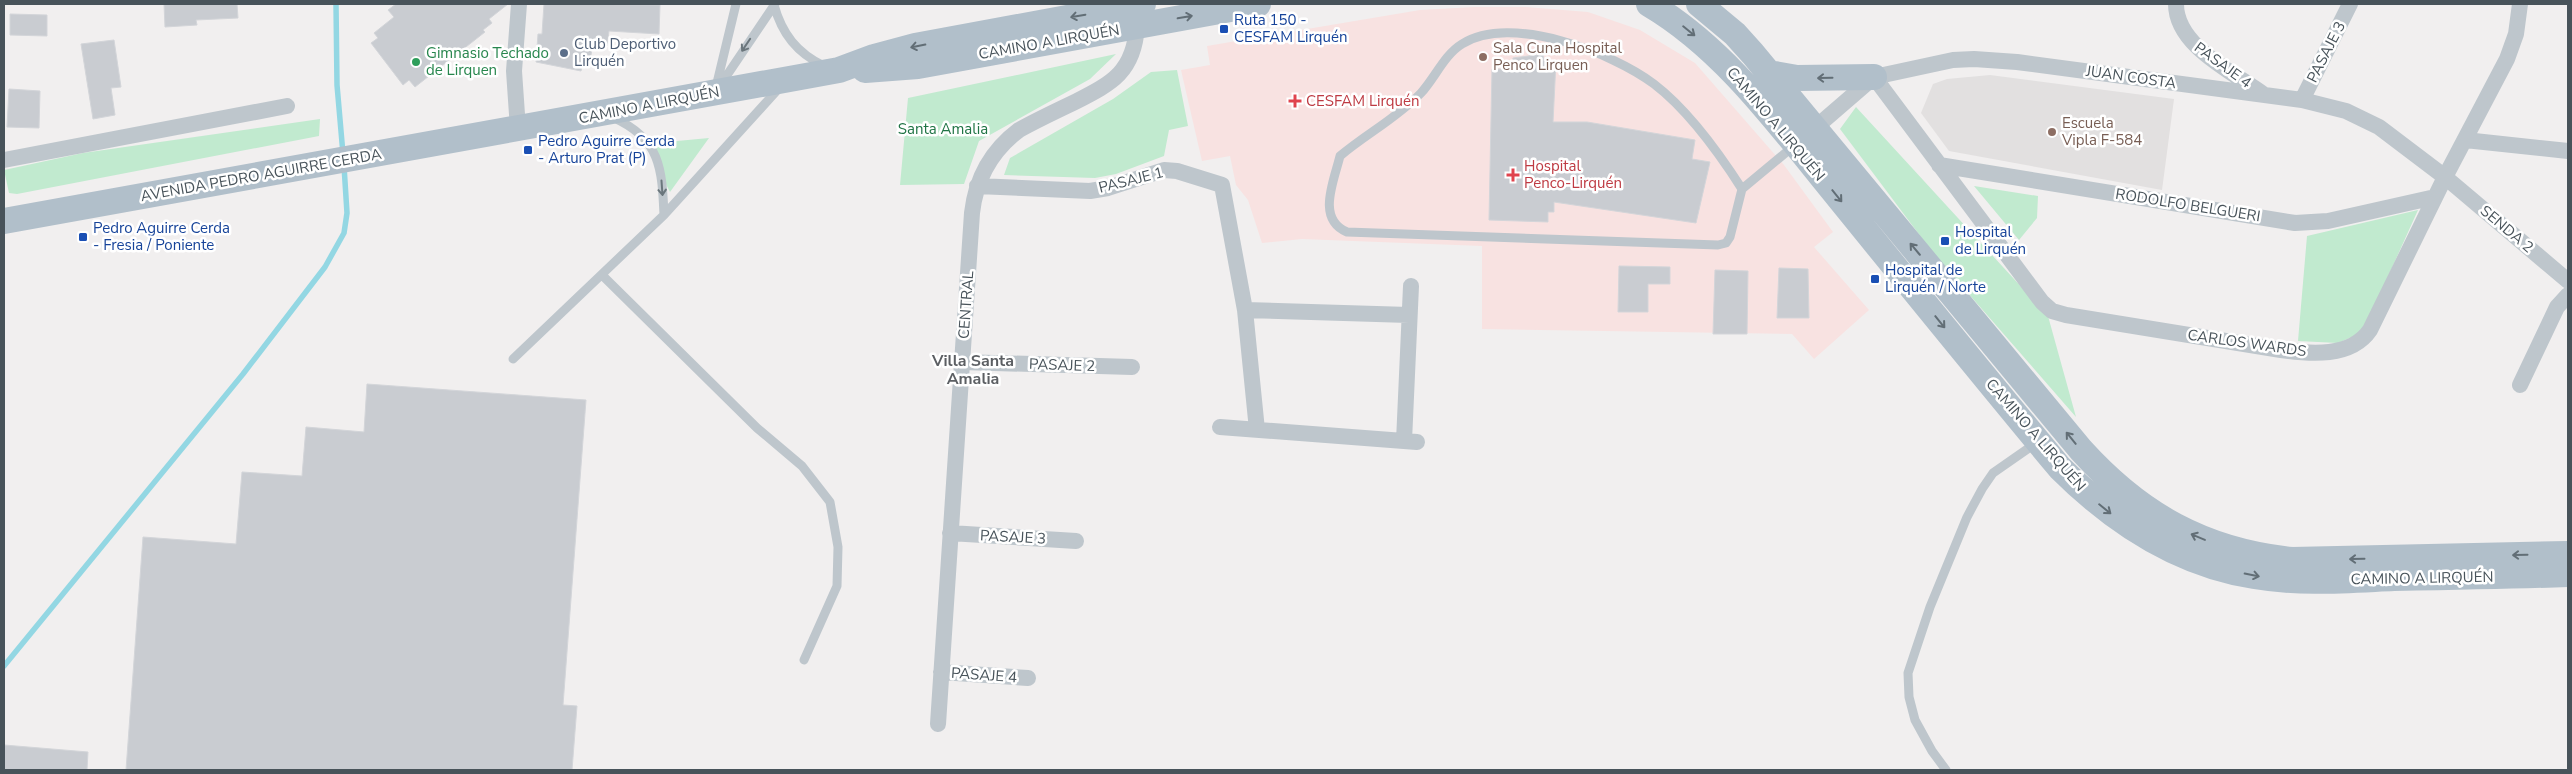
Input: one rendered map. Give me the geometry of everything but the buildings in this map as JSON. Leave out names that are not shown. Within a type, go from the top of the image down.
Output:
[{"type":"main road","name":"CAMINO A LIRQUÉN","points":[[518,129],[839,70],[876,70],[918,66],[1140,15],[1258,4]]},
{"type":"main road","name":"CAMINO A LIRQUÉN","points":[[1649,4],[1687,29],[1707,46],[1795,145],[2038,442],[2084,492],[2124,524],[2184,556],[2254,576],[2304,580],[2568,574]]},
{"type":"main road","name":"CAMINO A LIRQUÉN","points":[[1698,4],[1734,34],[1769,73],[2081,450],[2114,484],[2159,518],[2199,538],[2223,547],[2292,560],[2568,554]]},
{"type":"main road","points":[[1769,73],[1797,78],[1874,77]]},
{"type":"main road","name":"AVENIDA PEDRO AGUIRRE CERDA","points":[[4,221],[518,129]]},
{"type":"street","points":[[518,129],[514,71],[519,4]]},
{"type":"street","name":"PASAJE 4","points":[[2176,4],[2178,18],[2190,40],[2265,95]]},
{"type":"street","name":"PASAJE 3","points":[[2302,100],[2350,4]]},
{"type":"street","name":"CARLOS WARDS","points":[[1874,77],[2042,302],[2052,311],[2066,315],[2294,352],[2320,352],[2344,349],[2366,336],[2445,177],[2507,59],[2516,34],[2520,4]]},
{"type":"street","name":"CENTRAL","points":[[938,724],[972,213],[977,186],[989,160],[1008,139],[1025,127],[1102,88],[1120,74],[1133,52],[1140,15]]},
{"type":"street","name":"JUAN COSTA","points":[[1815,128],[1874,77],[1933,63],[1974,59],[1996,60],[2302,100],[2329,106],[2363,118],[2379,127],[2445,177]]},
{"type":"street","points":[[4,160],[287,106]]},
{"type":"street","points":[[1795,145],[1815,128]]},
{"type":"street","points":[[2465,140],[2568,151]]},
{"type":"street","name":"RODOLFO BELGUERI","points":[[1939,165],[2295,223],[2328,221],[2435,197]]},
{"type":"street","name":"PASAJE 1","points":[[977,186],[1090,191],[1108,188],[1164,170],[1177,171],[1222,185],[1245,310]]},
{"type":"street","name":"SENDA 2","points":[[2445,177],[2568,281]]},
{"type":"street","points":[[1220,427],[1410,441],[1409,315],[1411,286]]},
{"type":"street","points":[[2520,386],[2557,306],[2568,295]]},
{"type":"street","points":[[1258,430],[1245,310],[1409,315]]},
{"type":"street","name":"PASAJE 2","points":[[962,362],[1132,367]]},
{"type":"street","name":"PASAJE 3","points":[[950,534],[1076,541]]},
{"type":"street","name":"PASAJE 4","points":[[941,672],[1028,678]]},
{"type":"lane","points":[[715,93],[736,4]]},
{"type":"lane","points":[[715,93],[774,4]]},
{"type":"lane","points":[[774,4],[781,26],[793,44],[814,61],[839,70]]},
{"type":"lane","points":[[1742,189],[1725,162],[1696,127],[1655,85],[1636,73],[1570,43],[1529,34],[1489,34],[1462,43],[1452,52],[1421,93],[1394,116],[1340,156],[1328,213],[1333,223],[1347,232],[1726,243],[1730,237],[1742,189],[1795,145]]},
{"type":"lane","points":[[513,359],[603,276],[664,216],[787,79]]},
{"type":"lane","points":[[604,113],[632,129],[644,140],[658,160],[664,216]]},
{"type":"lane","points":[[603,276],[757,428],[802,466],[830,502],[838,547],[837,586],[804,660]]},
{"type":"lane","points":[[1946,770],[1932,751],[1915,720],[1909,697],[1908,674],[1930,607],[1967,517],[1982,489],[1994,473],[2038,442]]},
{"type":"shaded area","name":"Hospital Penco-Lirquén","points":[[1526,7],[1588,12],[1640,30],[1695,63],[1784,165],[1833,232],[1814,247],[1869,310],[1814,359],[1792,334],[1482,329],[1482,246],[1302,239],[1262,243],[1248,200],[1236,185],[1230,156],[1202,161],[1181,70],[1210,65],[1207,46],[1420,10]]},
{"type":"shaded area","name":"Escuela Vipla F-584","points":[[1990,75],[2174,99],[2162,190],[1949,151],[1921,113],[1933,84],[1947,79]]},
{"type":"green space","name":"Santa Amalia","points":[[1116,54],[1090,79],[979,141],[964,184],[900,185],[908,98]]},
{"type":"green space","points":[[1177,70],[1188,126],[1169,130],[1164,156],[1116,174],[1095,178],[1004,175],[1010,158],[1113,99],[1151,72]]},
{"type":"green space","points":[[1856,107],[2048,316],[2076,417],[1933,253],[1840,129]]},
{"type":"green space","points":[[320,119],[319,136],[17,194],[9,193],[4,170],[83,153]]},
{"type":"green space","points":[[709,138],[670,192],[645,144]]},
{"type":"green space","points":[[1974,186],[2038,196],[2037,218],[2019,240]]},
{"type":"green space","points":[[2418,210],[2363,332],[2338,343],[2298,341],[2307,236]]},
{"type":"waterway","points":[[336,4],[337,85],[343,154]]},
{"type":"waterway","points":[[4,666],[243,374],[325,267],[344,233],[347,213],[344,166]]},
{"type":"place","name":"Ruta 150 - CESFAM Lirquén","points":[[1224,29]]},
{"type":"place","name":"Club Deportivo Lirquén","points":[[564,53]]},
{"type":"place","name":"Sala Cuna Hospital Penco Lirquen","points":[[1483,57]]},
{"type":"place","name":"Gimnasio Techado de Lirquen","points":[[416,62]]},
{"type":"place","name":"CESFAM Lirquén","points":[[1295,101]]},
{"type":"place","name":"Escuela Vipla F-584","points":[[2052,132]]},
{"type":"place","name":"Pedro Aguirre Cerda - Arturo Prat (P)","points":[[528,150]]},
{"type":"place","name":"Hospital Penco-Lirquén","points":[[1513,175]]},
{"type":"place","name":"Pedro Aguirre Cerda - Fresia / Poniente","points":[[83,237]]},
{"type":"place","name":"Hospital de Lirquén","points":[[1945,241]]},
{"type":"place","name":"Hospital de Lirquén / Norte","points":[[1875,279]]},
{"type":"district","name":"Villa Santa Amalia","points":[[973,370]]}]
